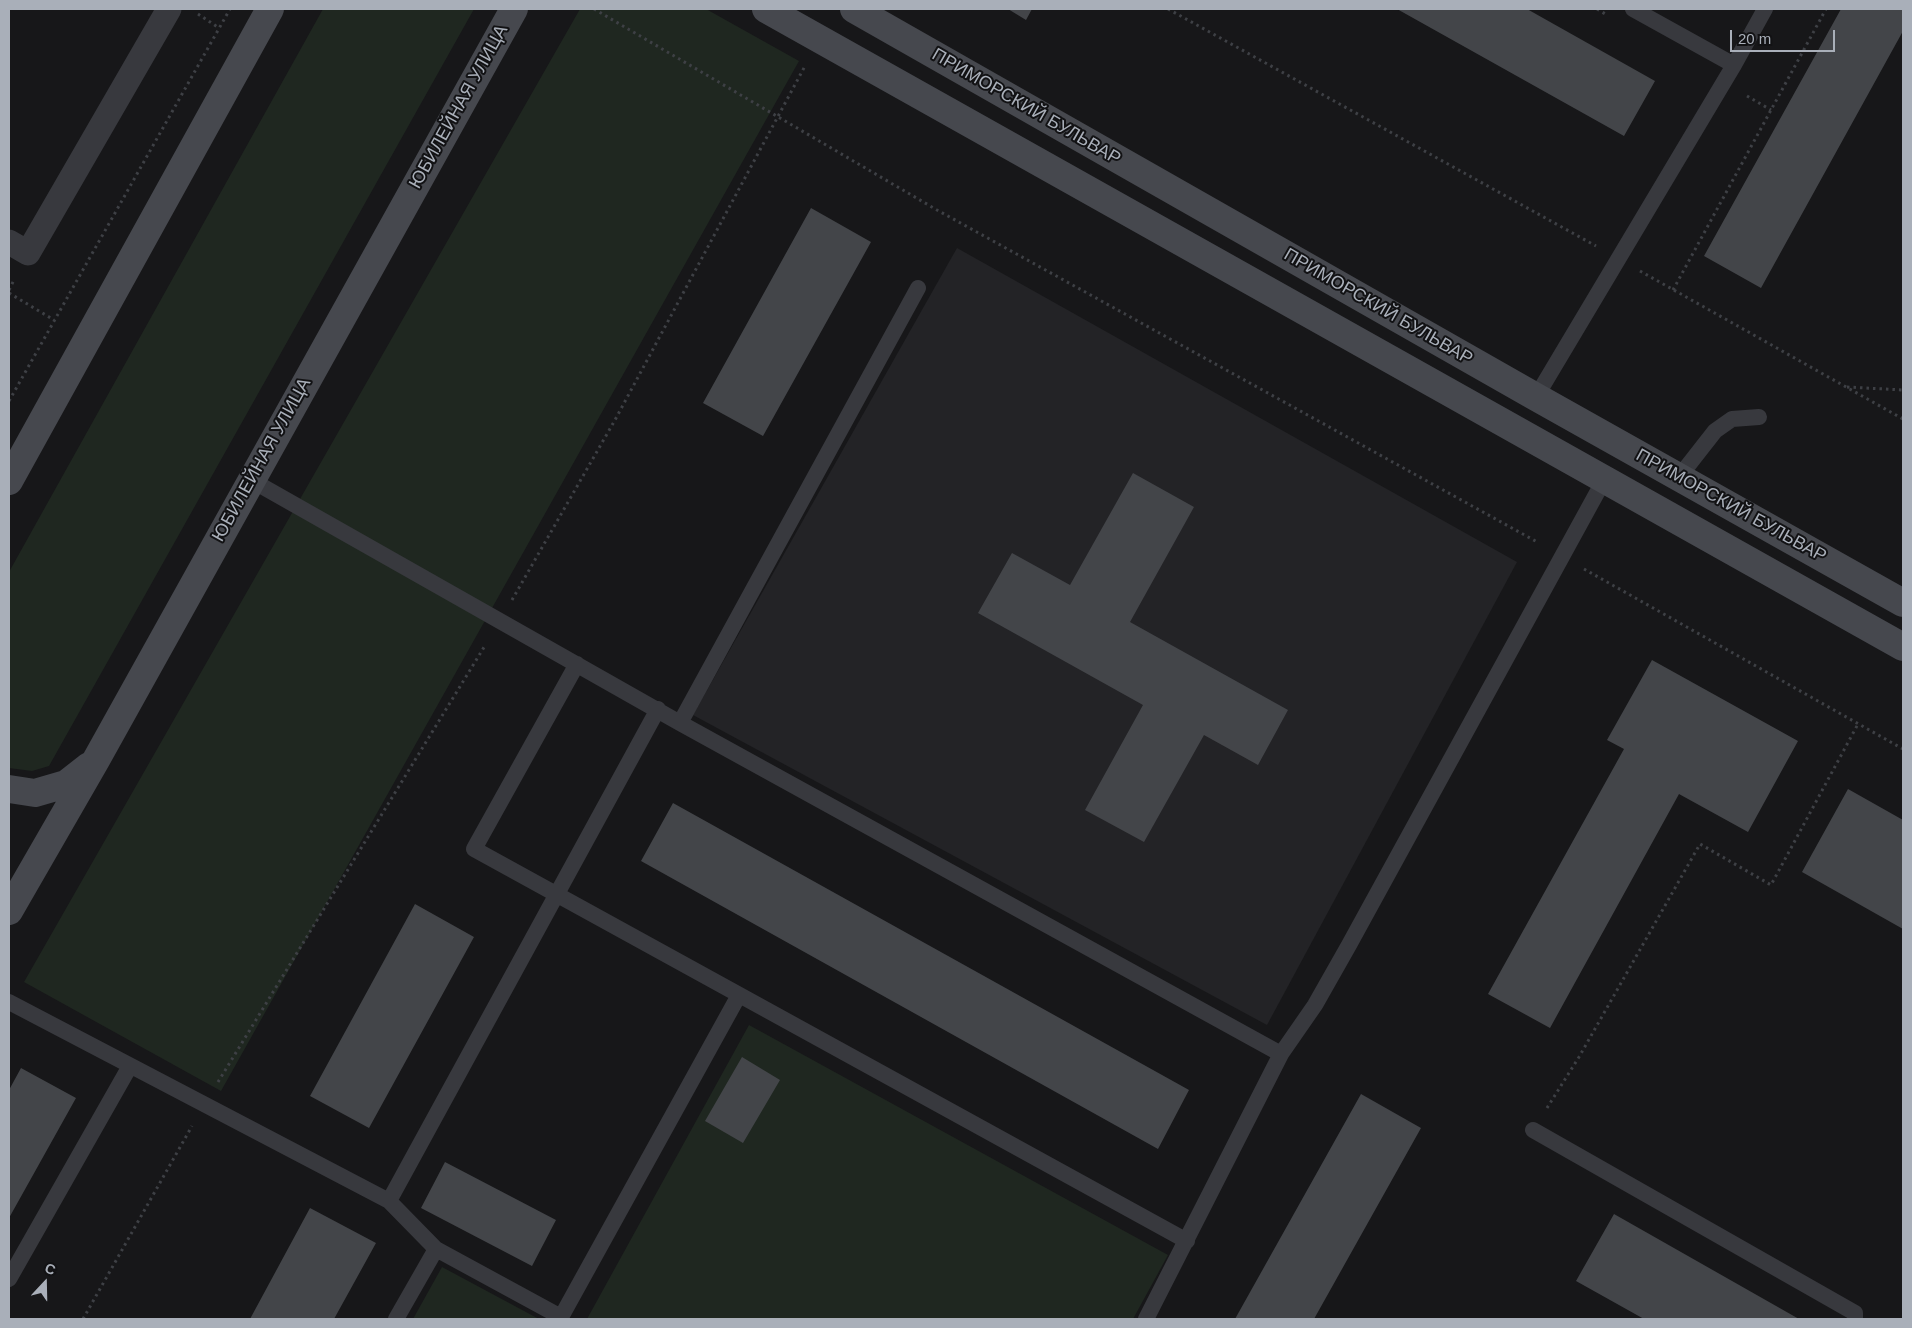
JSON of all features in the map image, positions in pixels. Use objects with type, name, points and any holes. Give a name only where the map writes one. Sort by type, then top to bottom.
[{"type":"main road","points":[[9,481],[270,9]]},
{"type":"main road","name":"ЮБИЛЕЙНАЯ УЛИЦА","points":[[12,902],[96,760],[514,9]]},
{"type":"main road","points":[[766,9],[1903,647]]},
{"type":"main road","name":"ПРИМОРСКИЙ БУЛЬВАР","points":[[854,9],[1536,397],[1903,602]]},
{"type":"main road","points":[[9,789],[35,794],[66,784],[96,760]]},
{"type":"street","points":[[9,242],[28,253],[169,9]]},
{"type":"lane","points":[[1633,9],[1734,65]]},
{"type":"lane","points":[[1536,397],[1734,65],[1765,9]]},
{"type":"lane","points":[[680,722],[918,288]]},
{"type":"lane","points":[[1679,477],[1714,432],[1732,419],[1759,417]]},
{"type":"lane","points":[[251,480],[500,622],[1281,1054]]},
{"type":"lane","points":[[1146,1319],[1281,1054],[1315,1005],[1349,945],[1604,480]]},
{"type":"lane","points":[[577,664],[474,849],[1187,1241]]},
{"type":"lane","points":[[389,1201],[658,709]]},
{"type":"lane","points":[[9,1002],[389,1201],[436,1250],[561,1318],[740,995]]},
{"type":"lane","points":[[9,1280],[130,1066]]},
{"type":"lane","points":[[1533,1130],[1855,1313],[1856,1319]]},
{"type":"lane","points":[[396,1319],[436,1250]]},
{"type":"path","points":[[9,401],[230,9]]},
{"type":"path","points":[[594,9],[937,210],[1561,556],[1903,749]]},
{"type":"path","points":[[1168,9],[1903,419]]},
{"type":"path","points":[[1673,290],[1826,9]]},
{"type":"path","points":[[196,14],[219,28]]},
{"type":"path","points":[[83,1319],[204,1104],[500,622],[614,420],[809,58]]},
{"type":"path","points":[[9,293],[54,320]]},
{"type":"path","points":[[1846,387],[1903,390]]},
{"type":"path","points":[[1533,1130],[1579,1057],[1700,844],[1772,886],[1858,724]]},
{"type":"shaded area","points":[[323,9],[474,9],[49,766],[32,771],[9,768],[9,572]]},
{"type":"shaded area","points":[[580,9],[706,9],[799,61],[221,1091],[24,982]]},
{"type":"shaded area","points":[[957,248],[1517,562],[1267,1025],[693,715]]},
{"type":"shaded area","points":[[749,1025],[1168,1255],[1133,1319],[587,1319]]},
{"type":"shaded area","points":[[442,1267],[539,1319],[413,1319]]},
{"type":"building","points":[[1008,9],[1032,9],[1026,20]]},
{"type":"building","points":[[1397,9],[1527,9],[1655,81],[1624,136]]},
{"type":"building","points":[[1841,9],[1903,9],[1903,31],[1761,288],[1704,256]]},
{"type":"building","points":[[811,208],[871,242],[763,436],[703,403]]},
{"type":"building","points":[[1133,473],[1194,507],[1130,622],[1288,710],[1258,765],[1204,735],[1144,842],[1085,810],[1143,705],[978,613],[1012,553],[1070,585]]},
{"type":"building","points":[[1652,660],[1798,741],[1748,832],[1679,794],[1550,1028],[1488,994],[1624,749],[1607,740]]},
{"type":"building","points":[[1848,789],[1903,820],[1903,929],[1802,872]]},
{"type":"building","points":[[673,803],[1189,1090],[1158,1149],[641,861]]},
{"type":"building","points":[[415,904],[474,937],[369,1128],[310,1096]]},
{"type":"building","points":[[742,1057],[780,1080],[743,1143],[705,1121]]},
{"type":"building","points":[[21,1068],[76,1098],[9,1218],[9,1090]]},
{"type":"building","points":[[1361,1094],[1421,1128],[1314,1319],[1235,1319]]},
{"type":"building","points":[[445,1162],[556,1220],[532,1266],[421,1208]]},
{"type":"building","points":[[310,1208],[376,1243],[334,1319],[250,1319]]},
{"type":"building","points":[[1614,1214],[1799,1319],[1644,1319],[1576,1281]]}]
